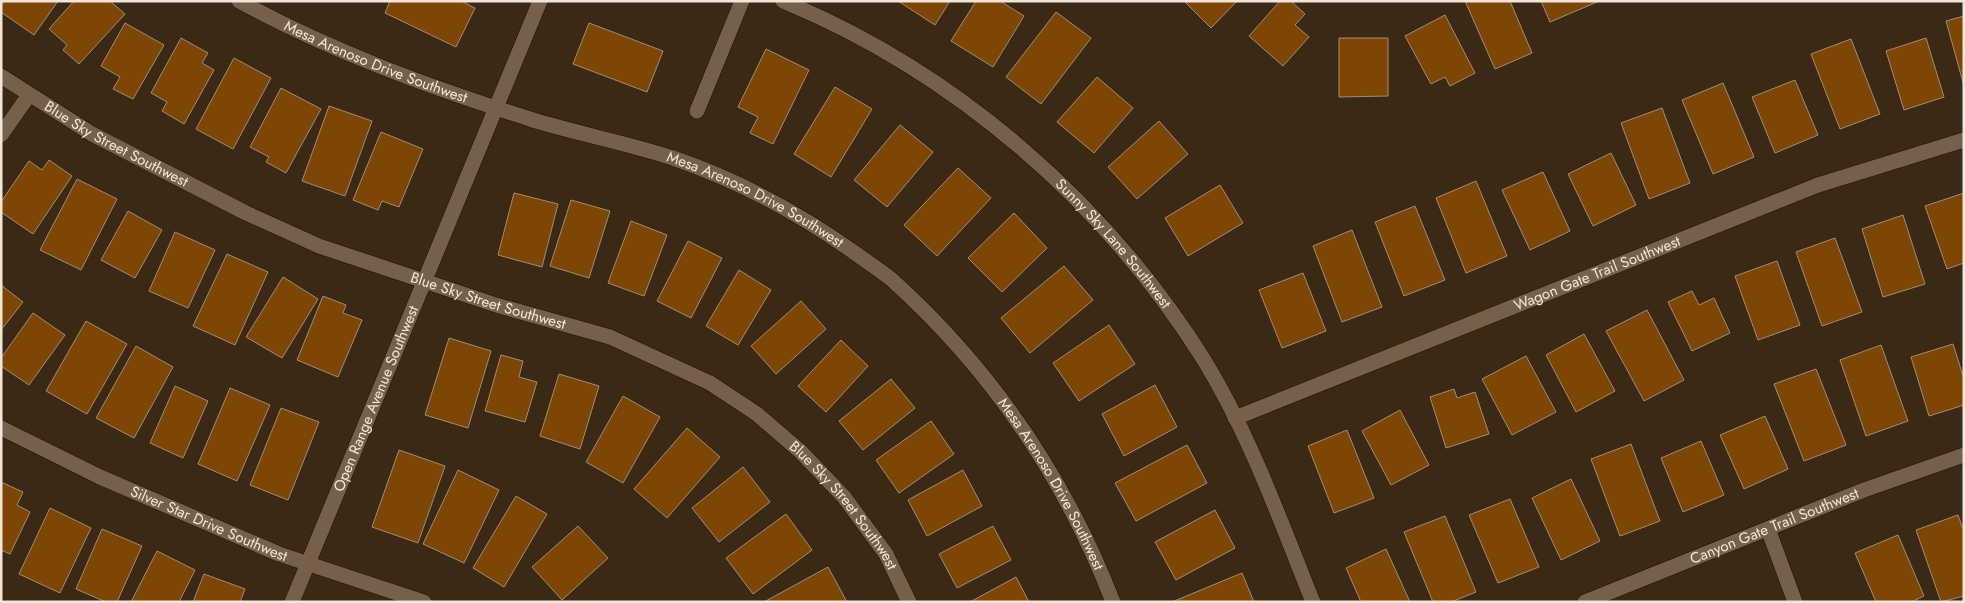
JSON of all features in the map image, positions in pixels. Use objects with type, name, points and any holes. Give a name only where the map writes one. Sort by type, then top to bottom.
[{"type":"street","name":"Mesa Arenoso Drive Southwest","points":[[239,1],[327,44],[415,79],[533,120],[672,158],[751,190],[830,235],[889,278],[942,329],[986,381],[1028,436],[1067,500],[1113,602]]},
{"type":"street","name":"Open Range Avenue Southwest","points":[[292,602],[540,1]]},
{"type":"street","points":[[696,111],[742,1]]},
{"type":"street","name":"Sunny Sky Lane Southwest","points":[[783,1],[863,38],[974,109],[1055,177],[1135,264],[1205,361],[1261,472],[1313,602]]},
{"type":"street","name":"Blue Sky Street Southwest","points":[[1,76],[92,134],[246,213],[319,246],[425,283],[610,337],[710,383],[756,414],[802,452],[844,496],[886,554],[909,602]]},
{"type":"street","points":[[1,135],[29,95]]},
{"type":"street","name":"Wagon Gate Trail Southwest","points":[[1235,418],[1818,185],[1964,140]]},
{"type":"street","name":"Silver Star Drive Southwest","points":[[1,428],[100,477],[177,512],[279,554],[424,602]]},
{"type":"street","name":"Canyon Gate Trail Southwest","points":[[1585,602],[1864,490],[1964,455]]},
{"type":"street","points":[[1768,530],[1795,602]]},
{"type":"building","points":[[5,1],[58,1],[34,35],[1,12],[1,6]]},
{"type":"building","points":[[74,1],[110,1],[125,14],[79,64],[63,50],[67,45],[49,29]]},
{"type":"building","points":[[390,1],[461,1],[475,8],[456,47],[385,13]]},
{"type":"building","points":[[898,1],[950,1],[935,25]]},
{"type":"building","points":[[976,1],[1000,1],[1024,16],[993,67],[951,41]]},
{"type":"building","points":[[1184,1],[1237,1],[1211,28]]},
{"type":"building","points":[[1280,1],[1291,1],[1305,14],[1295,25],[1309,37],[1283,66],[1249,36]]},
{"type":"building","points":[[1465,1],[1510,1],[1532,53],[1495,69]]},
{"type":"building","points":[[1541,1],[1596,1],[1597,2],[1550,22]]},
{"type":"building","points":[[1056,12],[1091,38],[1041,104],[1006,77]]},
{"type":"building","points":[[1445,15],[1475,73],[1450,86],[1445,77],[1431,84],[1405,36]]},
{"type":"building","points":[[1964,16],[1964,86],[1946,21]]},
{"type":"building","points":[[125,23],[164,45],[133,99],[113,89],[120,77],[101,66]]},
{"type":"building","points":[[589,23],[663,51],[647,92],[573,64]]},
{"type":"building","points":[[181,38],[208,53],[202,63],[214,70],[184,124],[162,111],[167,102],[151,93]]},
{"type":"building","points":[[1339,38],[1388,38],[1388,96],[1339,97]]},
{"type":"building","points":[[1926,38],[1944,97],[1904,110],[1886,51]]},
{"type":"building","points":[[1851,39],[1880,114],[1840,129],[1811,54]]},
{"type":"building","points":[[766,49],[809,70],[773,144],[750,133],[758,117],[738,107]]},
{"type":"building","points":[[234,58],[271,78],[233,149],[196,129]]},
{"type":"building","points":[[1097,77],[1133,108],[1094,153],[1057,122]]},
{"type":"building","points":[[1795,80],[1818,135],[1775,153],[1752,97]]},
{"type":"building","points":[[1723,83],[1754,157],[1713,174],[1682,100]]},
{"type":"building","points":[[835,87],[872,109],[831,177],[794,154]]},
{"type":"building","points":[[281,88],[321,109],[286,173],[266,162],[269,157],[250,147]]},
{"type":"building","points":[[329,106],[372,121],[345,196],[302,181]]},
{"type":"building","points":[[1662,108],[1690,183],[1649,199],[1621,123]]},
{"type":"building","points":[[1159,121],[1188,154],[1137,199],[1108,167]]},
{"type":"building","points":[[900,125],[933,152],[887,207],[854,180]]},
{"type":"building","points":[[381,132],[423,149],[399,207],[382,201],[378,210],[353,200]]},
{"type":"building","points":[[1611,153],[1636,205],[1593,226],[1568,174]]},
{"type":"building","points":[[49,160],[72,176],[33,234],[1,212],[1,202],[29,161],[42,170]]},
{"type":"building","points":[[958,168],[991,198],[937,256],[904,225]]},
{"type":"building","points":[[1543,172],[1570,231],[1530,250],[1502,190]]},
{"type":"building","points":[[77,179],[117,199],[81,270],[40,250]]},
{"type":"building","points":[[1476,181],[1507,256],[1466,273],[1436,198]]},
{"type":"building","points":[[1220,185],[1243,223],[1188,256],[1165,218]]},
{"type":"building","points":[[514,193],[558,204],[542,267],[498,255]]},
{"type":"building","points":[[1964,193],[1964,263],[1947,269],[1925,206]]},
{"type":"building","points":[[571,200],[610,211],[589,278],[550,266]]},
{"type":"building","points":[[1415,206],[1445,280],[1404,296],[1375,222]]},
{"type":"building","points":[[128,211],[162,230],[135,278],[101,260]]},
{"type":"building","points":[[1014,213],[1047,248],[1002,292],[968,258]]},
{"type":"building","points":[[1903,215],[1925,284],[1883,297],[1862,229]]},
{"type":"building","points":[[631,221],[667,235],[644,296],[608,283]]},
{"type":"building","points":[[1352,230],[1382,307],[1342,322],[1313,246]]},
{"type":"building","points":[[175,232],[215,250],[188,308],[149,291]]},
{"type":"building","points":[[1835,238],[1862,312],[1822,326],[1796,252]]},
{"type":"building","points":[[688,241],[722,258],[691,318],[657,301]]},
{"type":"building","points":[[227,254],[268,272],[235,345],[193,326]]},
{"type":"building","points":[[1777,261],[1800,325],[1758,340],[1735,276]]},
{"type":"building","points":[[1064,266],[1093,300],[1030,353],[1001,318]]},
{"type":"building","points":[[739,270],[771,290],[738,345],[706,326]]},
{"type":"building","points":[[1303,273],[1326,331],[1282,348],[1259,290]]},
{"type":"building","points":[[283,277],[318,299],[282,358],[246,337]]},
{"type":"building","points":[[1,285],[23,302],[1,330]]},
{"type":"building","points":[[1692,291],[1699,305],[1714,298],[1730,333],[1692,351],[1668,302]]},
{"type":"building","points":[[323,296],[346,305],[343,313],[362,320],[338,377],[297,360]]},
{"type":"building","points":[[801,301],[826,329],[776,374],[751,346]]},
{"type":"building","points":[[1647,310],[1684,380],[1644,401],[1606,331]]},
{"type":"building","points":[[33,313],[65,335],[29,385],[1,366],[1,358]]},
{"type":"building","points":[[86,321],[127,344],[87,414],[46,391]]},
{"type":"building","points":[[1109,325],[1135,364],[1079,401],[1053,363]]},
{"type":"building","points":[[1584,334],[1615,391],[1576,412],[1546,355]]},
{"type":"building","points":[[449,338],[491,351],[468,428],[425,415]]},
{"type":"building","points":[[841,340],[868,366],[826,412],[798,386]]},
{"type":"building","points":[[1953,344],[1964,379],[1964,405],[1929,416],[1911,357]]},
{"type":"building","points":[[1881,345],[1908,421],[1866,436],[1840,360]]},
{"type":"building","points":[[136,346],[173,367],[134,438],[96,418]]},
{"type":"building","points":[[501,355],[523,361],[519,377],[537,382],[525,422],[485,411]]},
{"type":"building","points":[[1526,356],[1556,412],[1512,435],[1482,379]]},
{"type":"building","points":[[1816,369],[1846,445],[1804,461],[1774,384]]},
{"type":"building","points":[[559,374],[599,386],[580,449],[540,436]]},
{"type":"building","points":[[891,379],[915,408],[863,450],[839,421]]},
{"type":"building","points":[[1155,385],[1177,427],[1124,456],[1102,414]]},
{"type":"building","points":[[175,386],[208,401],[183,458],[150,443]]},
{"type":"building","points":[[230,388],[270,405],[237,481],[198,464]]},
{"type":"building","points":[[1454,389],[1457,398],[1475,392],[1489,434],[1446,448],[1430,397]]},
{"type":"building","points":[[623,396],[660,417],[623,483],[586,462]]},
{"type":"building","points":[[281,408],[319,422],[288,500],[250,485]]},
{"type":"building","points":[[1400,410],[1429,465],[1391,485],[1362,431]]},
{"type":"building","points":[[1765,416],[1788,469],[1744,489],[1720,435]]},
{"type":"building","points":[[931,421],[954,454],[899,493],[876,460]]},
{"type":"building","points":[[687,428],[720,457],[667,518],[634,489]]},
{"type":"building","points":[[1347,430],[1374,498],[1334,513],[1308,446]]},
{"type":"building","points":[[1701,441],[1724,495],[1683,512],[1661,458]]},
{"type":"building","points":[[1631,444],[1660,521],[1620,536],[1591,459]]},
{"type":"building","points":[[1187,445],[1207,483],[1136,521],[1115,483]]},
{"type":"building","points":[[399,450],[445,466],[418,543],[372,527]]},
{"type":"building","points":[[743,467],[770,502],[719,542],[692,508]]},
{"type":"building","points":[[458,470],[499,490],[464,563],[423,544]]},
{"type":"building","points":[[963,470],[982,506],[927,536],[908,500]]},
{"type":"building","points":[[1571,479],[1600,541],[1561,560],[1532,498]]},
{"type":"building","points":[[1,482],[23,492],[17,505],[30,512],[10,554],[1,550]]},
{"type":"building","points":[[516,496],[547,514],[504,587],[473,568]]},
{"type":"building","points":[[1510,499],[1539,567],[1498,583],[1469,515]]},
{"type":"building","points":[[50,508],[91,528],[60,593],[19,574]]},
{"type":"building","points":[[1215,510],[1235,548],[1176,580],[1155,542]]},
{"type":"building","points":[[786,514],[812,550],[753,594],[726,558]]},
{"type":"building","points":[[1958,515],[1964,532],[1964,596],[1941,602],[1916,530]]},
{"type":"building","points":[[1445,516],[1476,592],[1451,602],[1433,602],[1404,532]]},
{"type":"building","points":[[578,526],[608,558],[562,600],[532,567]]},
{"type":"building","points":[[993,526],[1011,560],[957,588],[939,554]]},
{"type":"building","points":[[102,529],[142,546],[117,602],[106,602],[76,589]]},
{"type":"building","points":[[1898,535],[1924,596],[1911,602],[1876,602],[1855,553]]},
{"type":"building","points":[[1386,549],[1410,602],[1361,602],[1346,568]]},
{"type":"building","points":[[157,551],[195,570],[179,602],[131,602]]},
{"type":"building","points":[[828,567],[847,602],[764,602]]},
{"type":"building","points":[[1242,573],[1254,602],[1172,602]]},
{"type":"building","points":[[204,574],[245,589],[240,602],[193,602]]},
{"type":"building","points":[[1016,577],[1029,602],[970,602]]}]
